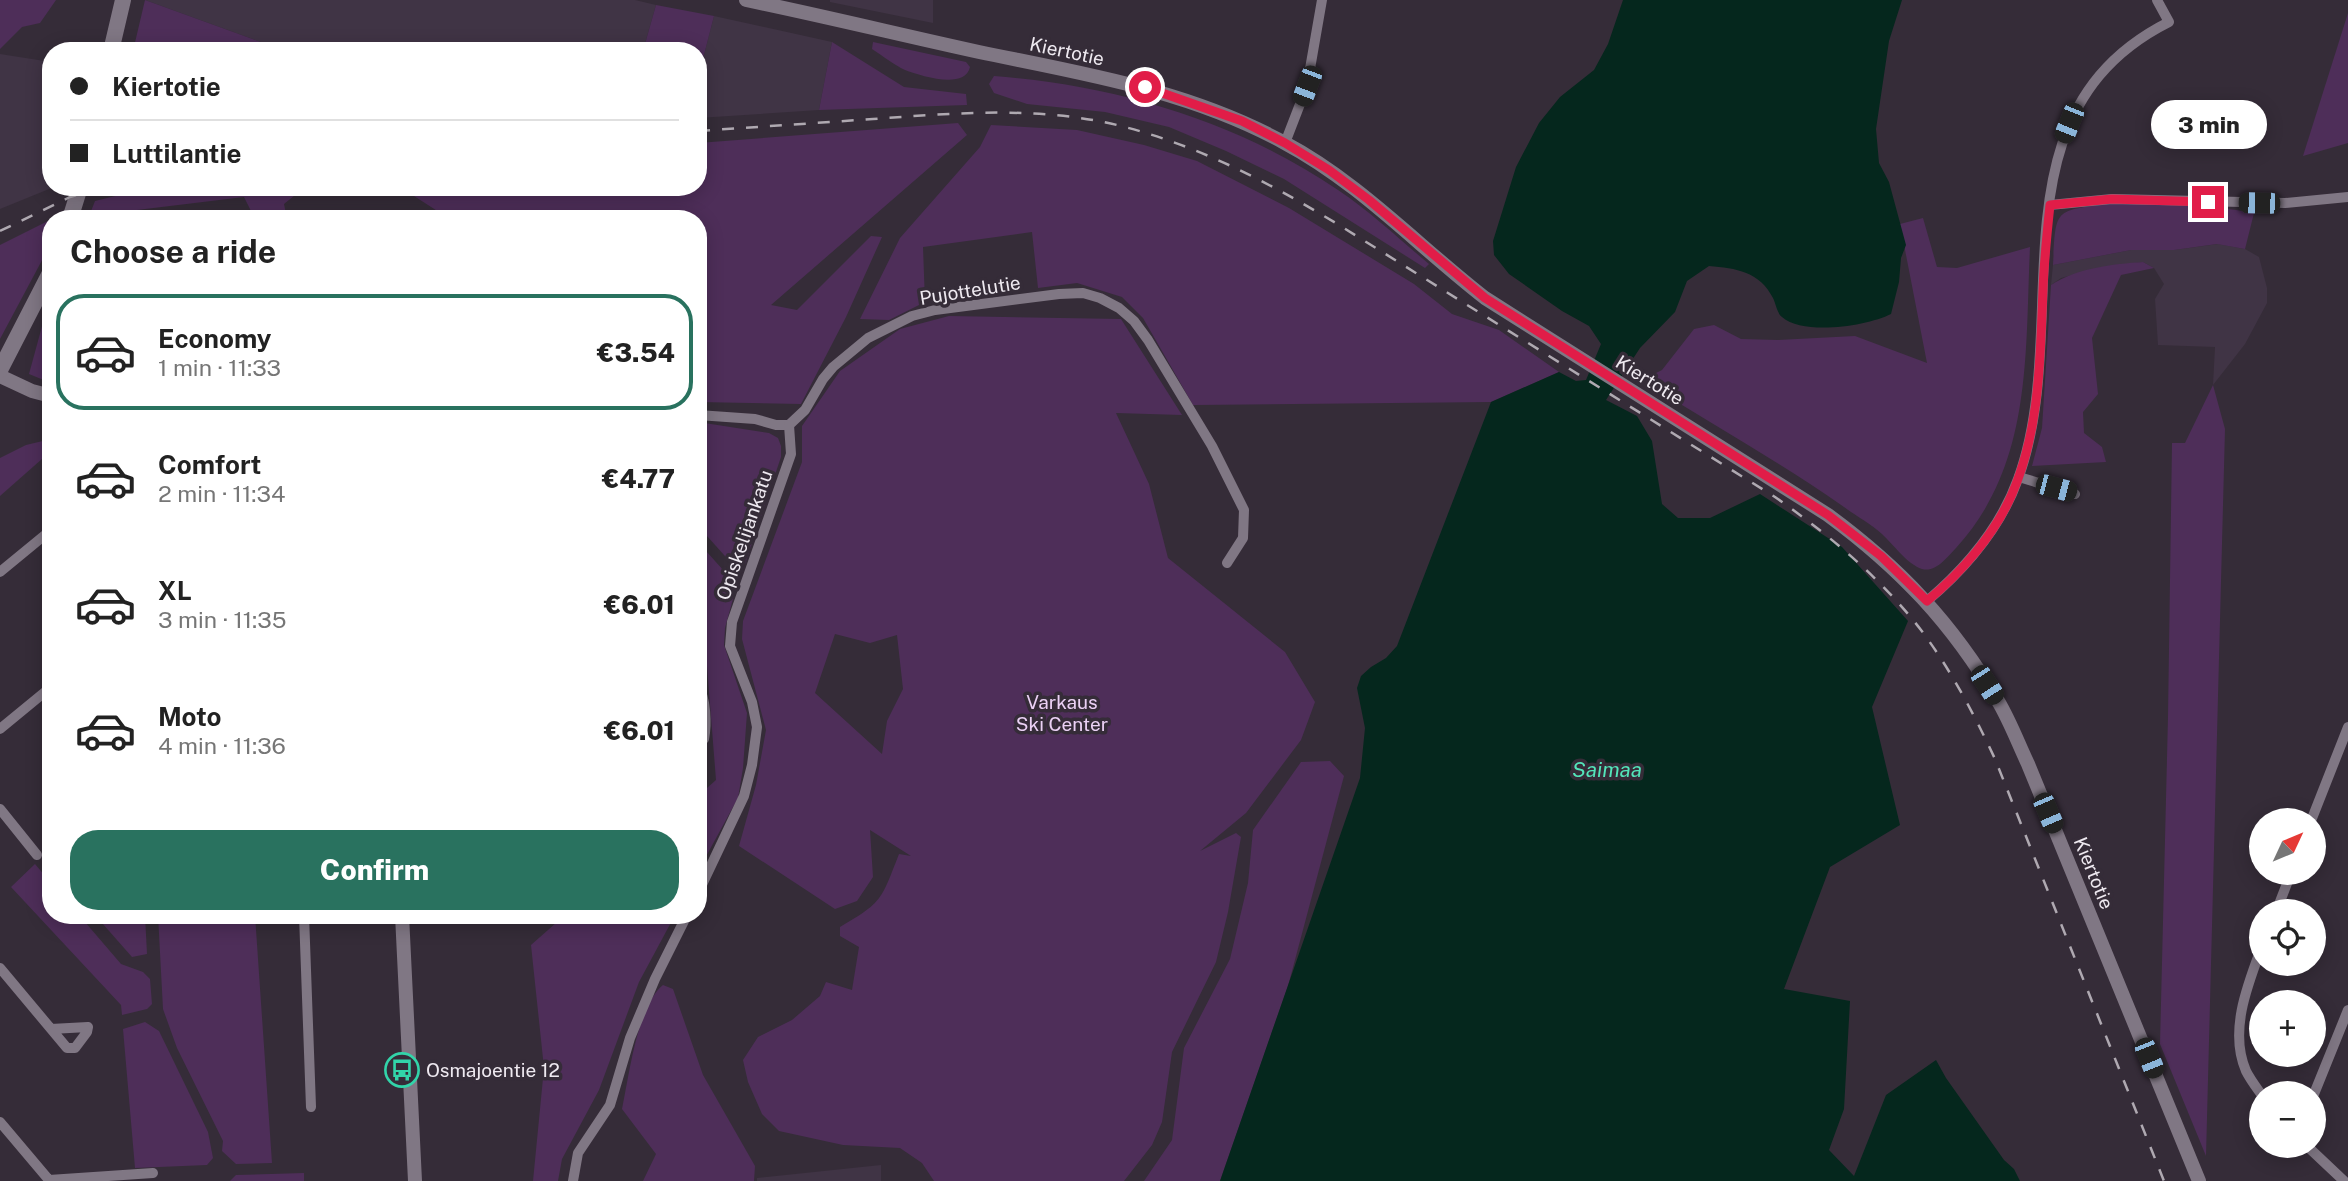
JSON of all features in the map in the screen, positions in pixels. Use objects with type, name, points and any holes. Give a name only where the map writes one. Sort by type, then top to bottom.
[{"type":"main road","points":[[113,42],[122,0]]},
{"type":"main road","points":[[0,370],[42,288]]},
{"type":"street","name":"Kiertotie","points":[[746,0],[1145,87],[1242,121],[1329,170],[1369,200],[1485,298],[1828,515],[1881,556],[1927,601],[1965,650],[1999,703],[2028,764],[2199,1181]]},
{"type":"street","points":[[1285,143],[1307,86],[1322,0]]},
{"type":"street","points":[[1927,601],[1967,561],[1992,530],[2019,477],[2033,424],[2039,379],[2043,274],[2054,167],[2060,145],[2069,123],[2100,75],[2127,48],[2144,35],[2169,22],[2157,0]]},
{"type":"street","points":[[2050,205],[2112,199],[2285,204],[2348,197]]},
{"type":"street","name":"Pujottelutie","points":[[789,425],[805,410],[833,367],[868,338],[912,316],[935,310],[1059,294],[1083,293],[1100,298],[1119,308],[1134,321],[1148,340],[1212,446],[1244,510],[1243,538],[1227,563]]},
{"type":"street","points":[[0,376],[42,394]]},
{"type":"street","points":[[707,416],[755,419],[776,425],[789,425]]},
{"type":"street","name":"Opiskelijankatu","points":[[707,873],[744,796],[752,765],[757,727],[752,702],[730,646],[732,622],[791,454],[789,425]]},
{"type":"street","points":[[2019,477],[2076,494]]},
{"type":"street","points":[[0,572],[42,537]]},
{"type":"street","points":[[0,729],[42,694]]},
{"type":"street","points":[[2316,808],[2348,727]]},
{"type":"street","points":[[0,809],[37,855]]},
{"type":"street","points":[[304,924],[311,1107]]},
{"type":"street","points":[[402,924],[415,1181]]},
{"type":"street","points":[[573,1181],[579,1153],[610,1105],[630,1038],[682,924]]},
{"type":"street","points":[[0,968],[51,1028]]},
{"type":"street","points":[[2251,976],[2238,1034],[2246,1070],[2253,1081]]},
{"type":"street","points":[[2319,1081],[2348,1010]]},
{"type":"street","points":[[0,1122],[50,1181],[153,1173]]},
{"type":"street","points":[[2320,1158],[2344,1181]]},
{"type":"shaded area","points":[[145,0],[635,0],[656,5],[646,42],[261,42]]},
{"type":"shaded area","points":[[933,0],[933,23],[830,2]]},
{"type":"shaded area","points":[[714,16],[832,42],[819,110],[707,117],[707,43]]},
{"type":"shaded area","points":[[0,54],[42,61],[42,192],[0,209]]},
{"type":"shaded area","points":[[2218,244],[2245,249],[2259,257],[2267,288],[2267,303],[2245,344],[2213,385],[2215,347],[2158,345],[2155,299],[2164,284],[2154,268],[2143,262],[2099,268],[2061,278],[2051,285],[2053,265],[2131,250],[2174,250]]},
{"type":"shaded area","points":[[881,1165],[881,1181],[757,1181],[757,1178]]},
{"type":"green space","points":[[0,0],[56,0],[40,23],[22,27],[0,49]]},
{"type":"green space","points":[[145,0],[261,42],[135,42]]},
{"type":"green space","points":[[656,5],[714,16],[707,43],[646,42]]},
{"type":"green space","points":[[2348,13],[2348,143],[2303,156]]},
{"type":"green space","points":[[832,42],[904,87],[966,94],[967,105],[819,110]]},
{"type":"green space","points":[[873,42],[966,62],[970,67],[966,74],[951,80],[921,75],[901,68],[872,49]]},
{"type":"green space","points":[[994,76],[1085,88],[1129,98],[1174,110],[1259,144],[1338,190],[1429,264],[1425,268],[1284,179],[1226,151],[1169,127],[1105,112],[1027,104],[994,93],[989,84]]},
{"type":"green space","points":[[958,123],[967,135],[771,305],[797,310],[871,236],[882,237],[846,317],[801,404],[707,402],[707,210],[436,210],[414,196],[707,196],[707,142]]},
{"type":"green space","points":[[991,125],[1077,130],[1144,145],[1197,161],[1289,208],[1414,284],[1452,314],[1499,330],[1559,372],[1491,402],[1193,405],[1143,318],[1122,297],[1077,283],[1038,288],[1032,232],[923,247],[925,302],[889,320],[860,319],[900,238],[980,147]]},
{"type":"green space","points":[[115,196],[294,196],[284,204],[285,210],[250,210],[244,197],[137,210],[92,210],[95,201]]},
{"type":"green space","points":[[2111,203],[2201,206],[2254,213],[2245,249],[2217,244],[2174,250],[2131,250],[2053,265],[2055,232],[2062,215],[2078,208]]},
{"type":"green space","points":[[1923,218],[1937,267],[1957,268],[2030,247],[2025,367],[2012,444],[1999,480],[1981,515],[1956,548],[1937,566],[1927,570],[1911,563],[1878,530],[1819,490],[1642,380],[1662,370],[1694,329],[1714,325],[1741,339],[1855,336],[1927,363],[1900,224]]},
{"type":"green space","points":[[42,224],[42,260],[0,339],[0,245]]},
{"type":"green space","points":[[2143,262],[2154,268],[2121,275],[2092,338],[2098,394],[2083,412],[2084,433],[2102,447],[2106,462],[2032,466],[2042,428],[2051,285],[2084,271]]},
{"type":"green space","name":"Varkaus Ski Center","points":[[949,316],[1121,319],[1182,415],[1116,413],[1149,484],[1168,558],[1285,652],[1315,702],[1301,740],[1246,813],[1200,851],[1236,833],[1241,837],[1216,962],[1172,1052],[1162,1122],[1152,1145],[1124,1181],[934,1181],[922,1163],[900,1148],[843,1145],[779,1131],[762,1114],[748,1082],[743,1060],[758,1037],[792,1020],[820,996],[826,982],[852,990],[859,947],[840,936],[840,927],[865,912],[879,898],[899,854],[911,856],[870,830],[873,877],[857,901],[835,909],[739,846],[756,785],[766,730],[742,639],[743,621],[802,462],[802,426],[840,371],[900,329]],"holes":[[[835,634],[870,643],[897,635],[903,689],[887,721],[882,754],[815,693]]]},
{"type":"green space","points":[[42,326],[42,379],[29,374]]},
{"type":"green space","points":[[2213,385],[2225,429],[2206,1156],[2160,1044],[2172,443],[2185,443]]},
{"type":"green space","points":[[707,423],[769,433],[778,438],[781,446],[781,457],[745,564],[733,565],[707,536]]},
{"type":"green space","points":[[42,441],[42,459],[0,496],[0,458],[26,445]]},
{"type":"green space","points":[[707,552],[732,580],[734,595],[725,628],[724,645],[747,713],[738,798],[707,855],[707,788],[716,780],[707,666]]},
{"type":"green space","points":[[1330,761],[1344,776],[1288,986],[1220,1181],[1144,1181],[1172,1140],[1184,1048],[1230,959],[1248,883],[1253,830],[1301,762]]},
{"type":"green space","points":[[35,864],[42,872],[42,920],[11,887]]},
{"type":"green space","points":[[45,924],[87,924],[121,964],[143,972],[150,979],[152,1004],[147,1009],[122,1015],[121,1005]]},
{"type":"green space","points":[[103,924],[145,924],[147,954],[132,957]]},
{"type":"green space","points":[[158,924],[256,924],[272,1163],[236,1164],[222,1151],[223,1141],[177,1048],[163,1009]]},
{"type":"green space","points":[[555,924],[670,924],[639,982],[599,1090],[562,1159],[558,1181],[533,1181],[544,1068],[531,945]]},
{"type":"green space","points":[[663,985],[673,989],[703,1075],[755,1166],[754,1181],[643,1181],[656,1154],[622,1109],[640,1025],[654,995]]},
{"type":"green space","points":[[145,1022],[159,1031],[208,1132],[213,1158],[207,1165],[135,1168],[123,1029]]},
{"type":"green space","points":[[304,1173],[304,1181],[230,1181],[236,1175]]},
{"type":"water","name":"Saimaa","points":[[1623,0],[1902,0],[1889,41],[1876,129],[1879,163],[1889,182],[1906,245],[1901,258],[1899,282],[1891,314],[1867,322],[1836,327],[1820,328],[1792,323],[1782,317],[1768,289],[1754,277],[1738,270],[1709,266],[1687,281],[1675,312],[1640,348],[1606,400],[1637,416],[1652,441],[1662,504],[1678,518],[1710,518],[1760,494],[1842,547],[1908,621],[1872,707],[1900,825],[1830,867],[1784,989],[1850,1001],[1844,1109],[1829,1150],[1854,1176],[1886,1095],[1936,1060],[2020,1181],[1220,1181],[1360,778],[1365,728],[1357,688],[1361,676],[1386,658],[1397,646],[1491,402],[1559,372],[1576,381],[1586,380],[1601,344],[1589,326],[1562,311],[1509,274],[1494,255],[1493,241],[1516,167],[1539,123],[1560,97],[1594,70],[1608,44]]},
{"type":"railway","points":[[707,130],[934,115],[1026,113],[1087,119],[1147,133],[1232,166],[1312,209],[1775,497],[1815,526],[1888,592],[1921,630],[1961,693],[1995,759],[2164,1181]]},
{"type":"railway","points":[[43,210],[73,196]]},
{"type":"railway","points":[[0,231],[42,211]]},
{"type":"place","name":"Osmajoentie 12","points":[[402,1070]]},
{"type":"route","points":[[1145,87],[1242,121],[1329,170],[1369,200],[1452,273],[1485,298],[1828,515],[1865,542],[1927,601],[1967,561],[1992,530],[2012,495],[2024,462],[2039,379],[2043,274],[2050,205],[2112,199],[2208,202]]}]
